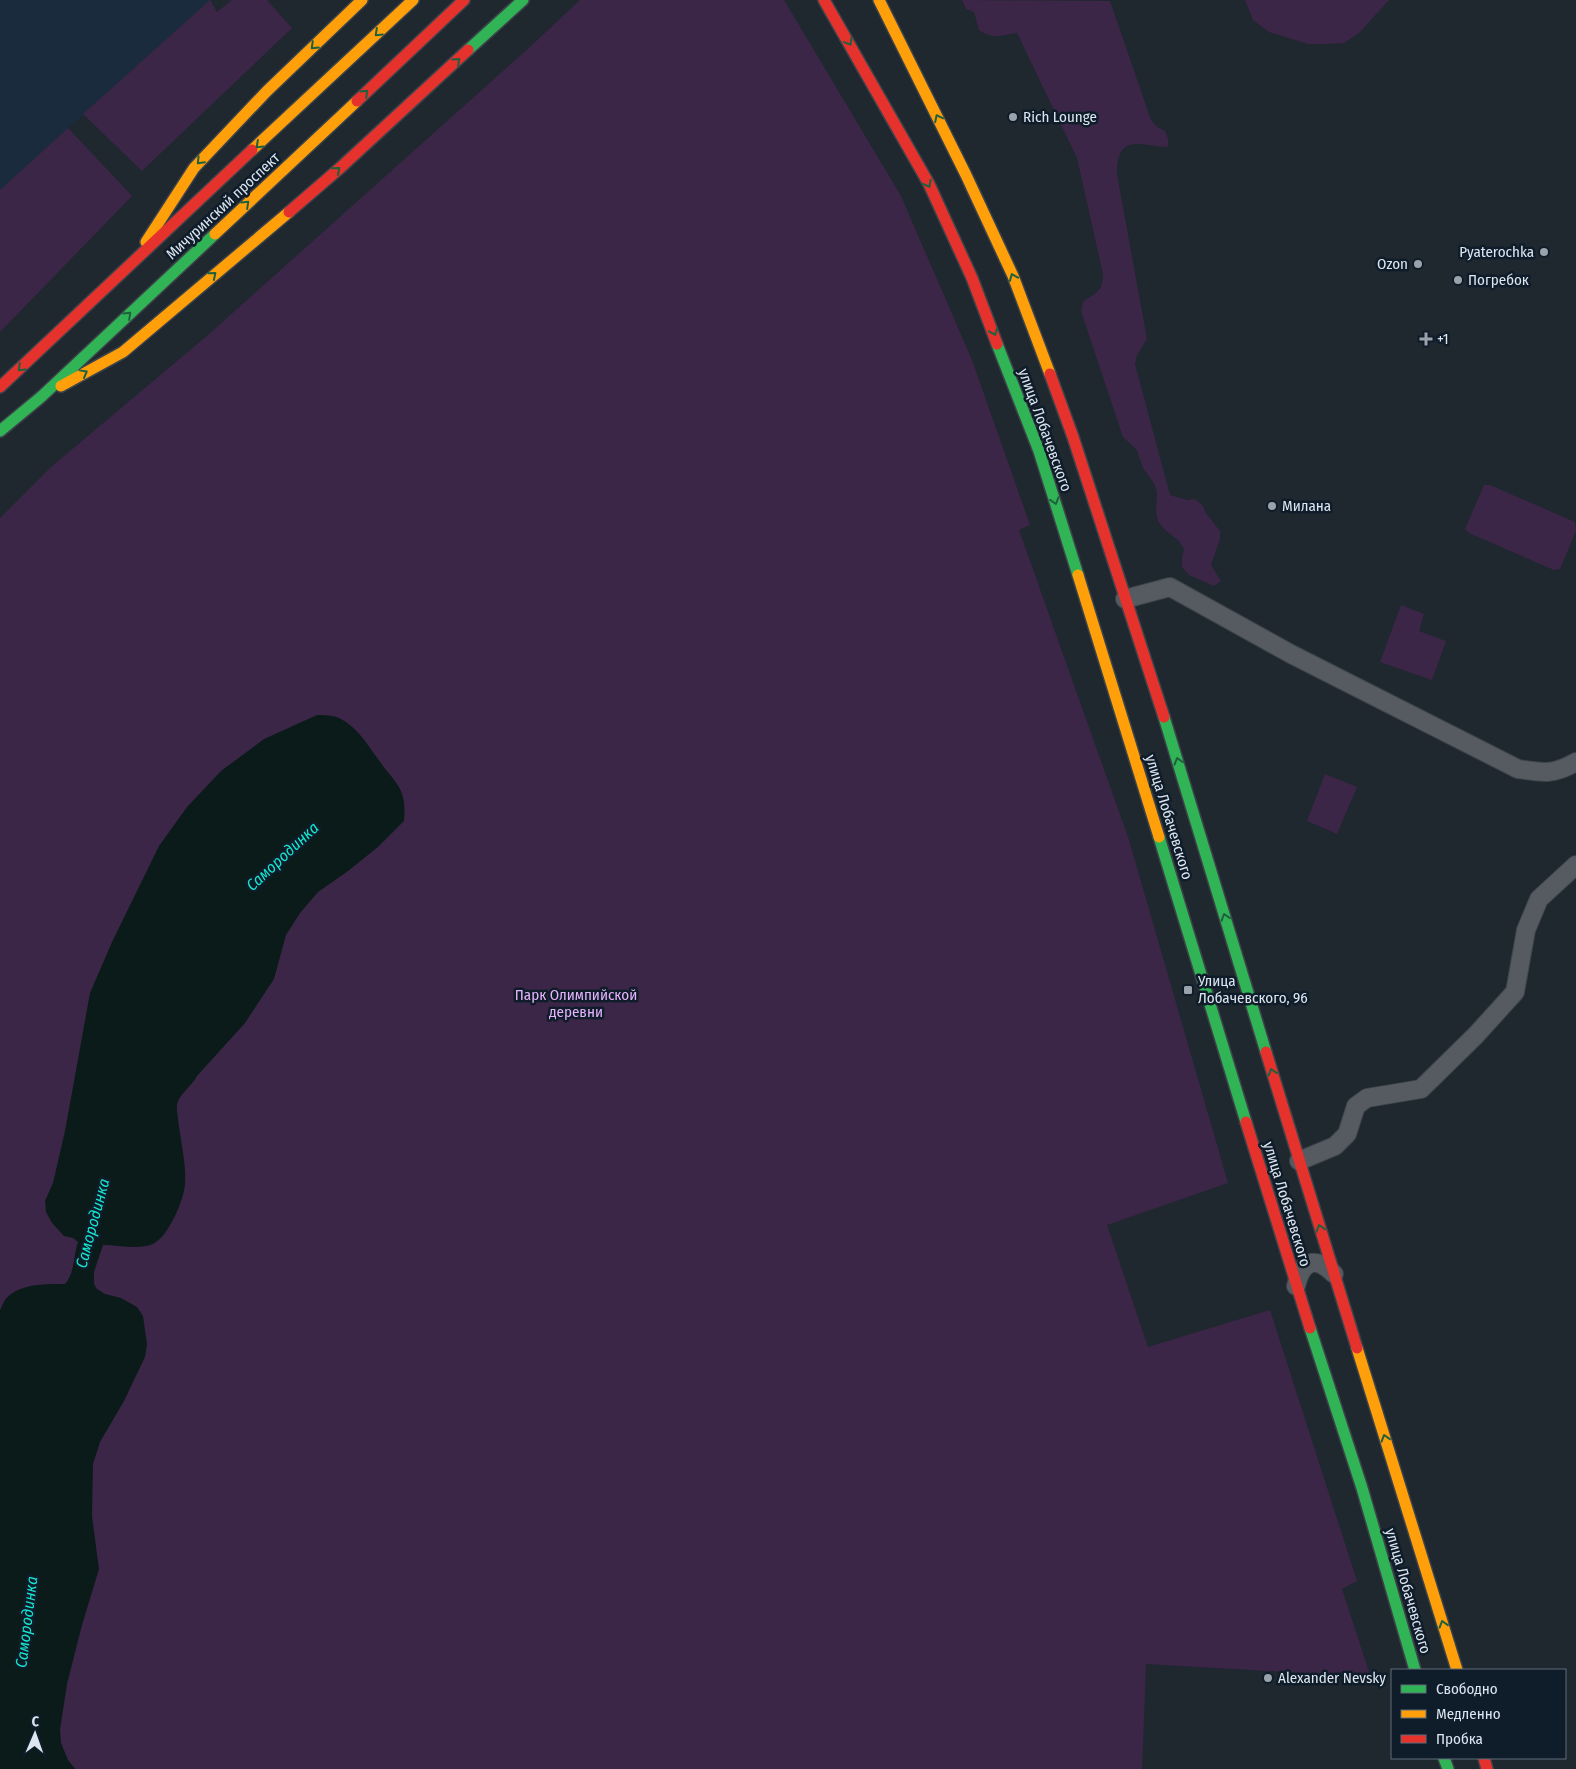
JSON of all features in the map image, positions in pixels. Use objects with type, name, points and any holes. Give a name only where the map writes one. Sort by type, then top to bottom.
[{"type":"main road","points":[[133,263],[194,168],[267,91],[362,0]]},
{"type":"main road","name":"Мичуринский проспект","points":[[0,387],[413,0]]},
{"type":"main road","name":"Мичуринский проспект","points":[[0,431],[41,397],[464,0]]},
{"type":"main road","points":[[41,397],[123,352],[340,168],[523,0]]},
{"type":"main road","name":"улица Лобачевского","points":[[824,0],[929,184],[972,278],[1039,451],[1296,1286],[1362,1488],[1415,1669]]},
{"type":"main road","name":"улица Лобачевского","points":[[880,0],[966,174],[1013,276],[1073,437],[1170,736],[1299,1161],[1457,1669]]},
{"type":"street","points":[[1125,600],[1170,588],[1299,658],[1518,769],[1539,773],[1560,771],[1576,762]]},
{"type":"street","points":[[1299,1161],[1335,1146],[1347,1134],[1356,1106],[1367,1098],[1421,1089],[1476,1035],[1515,992],[1526,930],[1539,899],[1576,865]]},
{"type":"street","points":[[1296,1286],[1303,1267],[1310,1263],[1319,1263],[1326,1266],[1334,1274]]},
{"type":"shaded area","points":[[0,0],[210,0],[0,190]]},
{"type":"green space","points":[[210,0],[217,12],[232,0],[267,0],[292,28],[142,171],[83,114]]},
{"type":"green space","name":"Парк Олимпийской деревни","points":[[580,0],[784,0],[901,196],[972,360],[1030,525],[1019,530],[1129,840],[1228,1183],[1107,1225],[1148,1347],[1270,1310],[1357,1581],[1342,1589],[1370,1675],[1146,1664],[1142,1769],[0,1769],[0,518],[51,467],[208,335]]},
{"type":"green space","points":[[962,0],[1110,1],[1151,120],[1157,127],[1165,131],[1168,139],[1168,147],[1132,144],[1121,152],[1118,161],[1117,174],[1147,339],[1137,355],[1135,364],[1170,495],[1187,500],[1195,499],[1203,506],[1220,531],[1220,539],[1211,565],[1221,581],[1214,586],[1189,575],[1182,567],[1184,549],[1179,541],[1164,529],[1158,521],[1156,512],[1157,492],[1154,483],[1143,468],[1137,450],[1123,437],[1081,311],[1083,302],[1102,285],[1103,274],[1077,158],[1017,33],[993,36],[979,30],[974,12],[966,9]]},
{"type":"green space","points":[[1245,0],[1389,0],[1359,33],[1344,43],[1308,44],[1269,32],[1253,20]]},
{"type":"green space","points":[[68,128],[132,196],[0,332],[0,190]]},
{"type":"green space","points":[[1484,485],[1490,485],[1575,522],[1576,531],[1560,569],[1554,570],[1469,533],[1465,529]]},
{"type":"green space","points":[[1401,605],[1424,614],[1419,631],[1446,641],[1432,680],[1380,662]]},
{"type":"green space","points":[[1325,774],[1357,787],[1337,834],[1307,821]]},
{"type":"water","name":"Самородинка","points":[[317,715],[339,718],[363,738],[401,791],[404,821],[378,847],[318,892],[300,913],[286,935],[274,979],[245,1023],[183,1093],[177,1104],[177,1113],[185,1165],[185,1184],[178,1208],[164,1234],[159,1240],[147,1246],[103,1245],[94,1272],[94,1284],[97,1289],[105,1294],[121,1298],[137,1307],[143,1316],[147,1344],[145,1357],[124,1401],[100,1442],[93,1464],[92,1516],[99,1569],[67,1684],[60,1730],[61,1743],[68,1760],[75,1769],[0,1769],[0,1310],[5,1300],[17,1290],[33,1286],[65,1284],[72,1269],[78,1242],[73,1238],[64,1236],[52,1223],[46,1212],[45,1201],[53,1183],[65,1131],[90,993],[112,942],[159,846],[187,807],[221,771],[264,739]]},
{"type":"traffic: fast","points":[[468,50],[523,0]]},
{"type":"traffic: fast","points":[[0,431],[41,397],[215,234]]},
{"type":"traffic: fast","points":[[997,344],[1039,451],[1078,575]]},
{"type":"traffic: fast","points":[[1164,717],[1266,1052]]},
{"type":"traffic: fast","points":[[1159,837],[1246,1122]]},
{"type":"traffic: fast","points":[[1310,1328],[1362,1488],[1415,1669]]},
{"type":"traffic: fast","points":[[1444,1759],[1448,1769]]},
{"type":"traffic: slow","points":[[146,242],[194,168],[267,91],[362,0]]},
{"type":"traffic: slow","points":[[252,150],[413,0]]},
{"type":"traffic: slow","points":[[879,0],[966,175],[1013,276],[1050,374]]},
{"type":"traffic: slow","points":[[215,234],[357,101]]},
{"type":"traffic: slow","points":[[61,386],[123,352],[289,212]]},
{"type":"traffic: slow","points":[[1078,575],[1159,837]]},
{"type":"traffic: slow","points":[[1357,1348],[1457,1669]]},
{"type":"traffic: jam","points":[[357,101],[464,0]]},
{"type":"traffic: jam","points":[[824,0],[929,184],[972,278],[997,344]]},
{"type":"traffic: jam","points":[[289,212],[340,168],[468,50]]},
{"type":"traffic: jam","points":[[0,387],[252,150]]},
{"type":"traffic: jam","points":[[1050,374],[1073,437],[1164,717]]},
{"type":"traffic: jam","points":[[1266,1052],[1357,1348]]},
{"type":"traffic: jam","points":[[1246,1122],[1310,1328]]},
{"type":"traffic: jam","points":[[1484,1759],[1487,1769]]},
{"type":"place","name":"Rich Lounge","points":[[1013,117]]},
{"type":"place","name":"Pyaterochka","points":[[1544,252]]},
{"type":"place","name":"Ozon","points":[[1418,264]]},
{"type":"place","name":"Погребок","points":[[1458,280]]},
{"type":"place","name":"+1","points":[[1426,339]]},
{"type":"place","name":"Милана","points":[[1272,506]]},
{"type":"place","name":"Улица Лобачевского, 96","points":[[1188,990]]},
{"type":"place","name":"Alexander Nevsky","points":[[1268,1678]]}]
